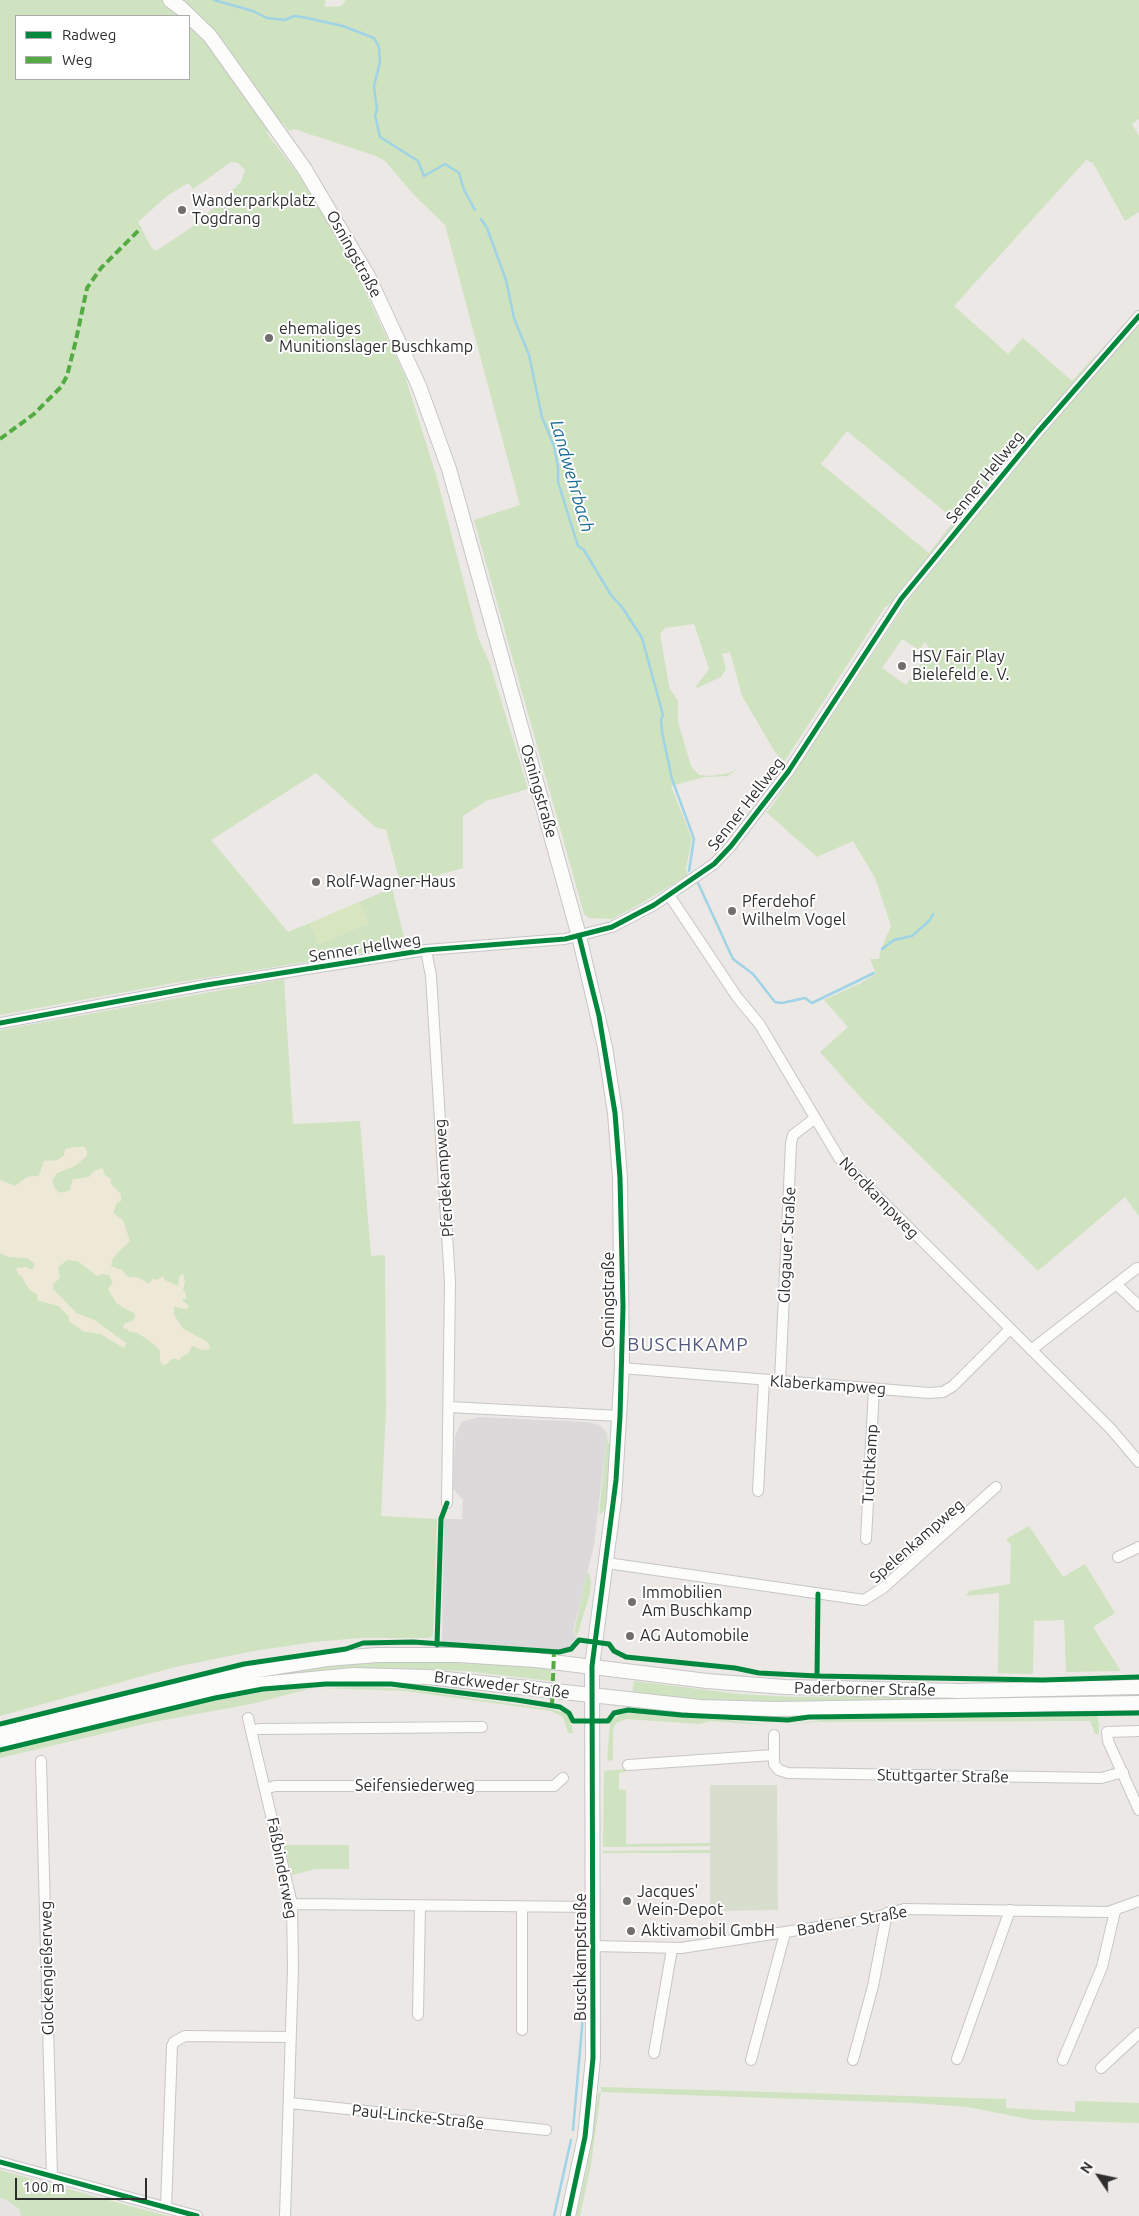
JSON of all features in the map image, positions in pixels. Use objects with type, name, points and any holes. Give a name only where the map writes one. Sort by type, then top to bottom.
[{"type":"main road","name":"Osningstraße","points":[[170,0],[188,15]]},
{"type":"main road","name":"Osningstraße","points":[[190,17],[210,36],[304,168],[368,276],[405,352],[449,469],[580,936],[604,1039],[617,1139],[622,1258],[620,1416],[607,1564],[592,1666]]},
{"type":"main road","name":"Brackweder Straße","points":[[0,1731],[228,1675],[326,1659],[377,1655],[458,1655],[592,1666]]},
{"type":"main road","name":"Paderborner Straße","points":[[592,1666],[707,1680],[802,1688],[960,1691],[1139,1687]]},
{"type":"main road","name":"Buschkampstraße","points":[[568,2216],[580,2160],[591,2089],[594,1946],[592,1666]]},
{"type":"main road","name":"Brackweder Straße","points":[[0,1742],[229,1687],[332,1676],[428,1677],[591,1696]]},
{"type":"main road","name":"Paderborner Straße","points":[[591,1696],[700,1707],[775,1709],[1139,1703]]},
{"type":"street","name":"Senner Hellweg","points":[[0,1023],[206,985],[426,950],[580,936],[622,923],[669,895],[714,864],[732,846],[788,772],[900,599],[1038,432],[1139,316]]},
{"type":"street","name":"Nordkampweg","points":[[669,895],[737,997],[760,1025],[814,1119],[847,1169],[1110,1428],[1139,1462]]},
{"type":"street","name":"Pferdekampweg","points":[[426,950],[431,976],[449,1251],[450,1407],[447,1503]]},
{"type":"street","name":"Glogauer Straße","points":[[780,1381],[791,1143],[794,1135],[814,1119]]},
{"type":"street","points":[[1031,1350],[1137,1268]]},
{"type":"street","points":[[1116,1284],[1139,1306]]},
{"type":"street","name":"Klaberkampweg","points":[[622,1368],[928,1393],[943,1392],[953,1386],[1010,1329]]},
{"type":"street","points":[[758,1491],[764,1380]]},
{"type":"street","name":"Tuchtkamp","points":[[866,1539],[874,1388]]},
{"type":"street","points":[[450,1407],[620,1416]]},
{"type":"street","name":"Spelenkampweg","points":[[607,1564],[864,1600],[883,1588],[996,1487]]},
{"type":"street","points":[[1118,1557],[1139,1547]]},
{"type":"street","name":"Faßbinderweg","points":[[248,1718],[292,1904],[294,1928],[285,2216]]},
{"type":"street","points":[[251,1731],[259,1729],[482,1727]]},
{"type":"street","points":[[1139,1731],[1107,1732],[1108,1741],[1139,1810]]},
{"type":"street","points":[[628,1765],[773,1755],[774,1735]]},
{"type":"street","name":"Stuttgarter Straße","points":[[773,1755],[776,1767],[788,1773],[1101,1778],[1122,1772]]},
{"type":"street","name":"Glockengießerweg","points":[[41,1761],[52,2176]]},
{"type":"street","name":"Seifensiederweg","points":[[265,1789],[275,1786],[554,1786],[563,1778]]},
{"type":"street","name":"Badener Straße","points":[[594,1946],[672,1948],[785,1933],[870,1919],[904,1909],[1116,1911],[1139,1901]]},
{"type":"street","points":[[292,1904],[594,1907]]},
{"type":"street","points":[[418,2015],[420,1906]]},
{"type":"street","points":[[522,1907],[522,2030]]},
{"type":"street","points":[[957,2059],[1010,1910]]},
{"type":"street","points":[[1063,2060],[1102,1967],[1116,1911]]},
{"type":"street","points":[[854,2060],[873,1986],[887,1913]]},
{"type":"street","points":[[751,2060],[785,1933]]},
{"type":"street","points":[[654,2053],[672,1948]]},
{"type":"street","points":[[1101,2068],[1139,2033]]},
{"type":"street","points":[[166,2207],[172,2046],[174,2042],[185,2036],[291,2037]]},
{"type":"street","name":"Paul-Lincke-Straße","points":[[290,2103],[546,2130]]},
{"type":"street","points":[[0,2162],[197,2216]]},
{"type":"shaded area","points":[[479,1417],[587,1422],[600,1425],[607,1433],[594,1545],[573,1632],[577,1637],[568,1648],[557,1650],[442,1641],[444,1519],[462,1519],[463,1500],[453,1489],[455,1436],[462,1422]]},
{"type":"green space","points":[[0,0],[326,0],[324,5],[326,7],[341,6],[346,0],[1139,0],[1139,119],[1132,124],[1139,136],[1139,212],[1125,221],[1093,163],[1086,160],[954,306],[1008,354],[1023,338],[1072,381],[1139,309],[1139,1216],[1125,1197],[1038,1271],[863,1100],[820,1052],[848,1027],[824,1000],[876,974],[870,959],[879,959],[881,949],[891,926],[875,878],[853,841],[817,857],[766,812],[770,809],[905,605],[901,600],[885,607],[784,762],[775,752],[742,696],[730,652],[722,654],[726,669],[721,677],[697,688],[696,686],[709,669],[694,624],[665,628],[660,634],[668,680],[670,689],[678,701],[678,722],[691,766],[699,775],[710,776],[729,773],[739,768],[728,776],[705,777],[671,786],[692,839],[686,868],[688,875],[612,919],[589,918],[584,914],[474,520],[520,505],[445,225],[414,195],[385,161],[376,156],[294,129],[289,131],[283,123],[266,132],[301,178],[348,255],[405,376],[436,475],[478,637],[490,664],[528,789],[486,801],[463,816],[463,868],[401,886],[386,830],[375,827],[316,773],[211,840],[288,932],[310,923],[319,944],[368,923],[359,902],[392,888],[406,946],[174,983],[0,1015]],"holes":[[[231,162],[238,163],[245,170],[241,182],[195,225],[156,251],[151,247],[138,222],[167,196],[188,183],[193,189]],[[847,431],[955,520],[929,553],[821,464]],[[902,639],[919,650],[925,642],[930,649],[906,685],[882,668]]]},
{"type":"green space","points":[[359,902],[368,923],[319,944],[310,923]]},
{"type":"green space","points":[[284,979],[293,1124],[360,1121],[371,1256],[385,1255],[386,1410],[381,1516],[437,1519],[433,1634],[430,1638],[360,1638],[314,1642],[254,1651],[175,1667],[0,1716],[0,1253],[9,1257],[27,1258],[35,1264],[33,1270],[23,1278],[26,1285],[37,1294],[37,1300],[59,1306],[83,1331],[101,1334],[124,1348],[126,1343],[94,1320],[76,1313],[53,1289],[53,1284],[59,1272],[58,1267],[67,1260],[78,1261],[97,1276],[101,1274],[109,1275],[113,1282],[112,1285],[128,1309],[135,1313],[136,1317],[128,1331],[138,1333],[154,1344],[169,1360],[182,1356],[191,1345],[203,1350],[207,1342],[184,1330],[174,1315],[174,1306],[183,1309],[185,1303],[181,1300],[183,1298],[186,1299],[183,1290],[184,1276],[180,1275],[178,1287],[175,1285],[149,1284],[139,1278],[128,1277],[111,1266],[110,1262],[118,1252],[116,1217],[113,1213],[116,1204],[115,1189],[110,1183],[111,1179],[102,1173],[94,1171],[89,1177],[81,1179],[69,1191],[60,1193],[54,1188],[52,1180],[57,1173],[81,1162],[64,1156],[43,1169],[39,1176],[27,1177],[15,1186],[0,1180],[0,1030]]},
{"type":"green space","points":[[607,1433],[608,1443],[612,1444],[605,1510],[599,1515]]},
{"type":"green space","points":[[1029,1526],[1063,1577],[1085,1564],[1115,1613],[1093,1627],[1121,1671],[1066,1672],[1064,1620],[1034,1621],[1033,1674],[998,1673],[999,1593],[966,1596],[969,1591],[1010,1584],[1011,1545],[1006,1539]]},
{"type":"green space","points":[[587,1573],[591,1581],[590,1593],[577,1636],[574,1632]]},
{"type":"green space","points":[[373,1661],[474,1662],[551,1667],[551,1681],[465,1671],[394,1668],[313,1672],[250,1679],[250,1677],[314,1666]]},
{"type":"green space","points":[[634,1681],[739,1694],[794,1697],[1139,1693],[1139,1697],[783,1703],[695,1702],[632,1696]]},
{"type":"green space","points":[[372,1687],[407,1689],[550,1709],[566,1713],[570,1718],[573,1733],[568,1733],[563,1717],[551,1711],[405,1691],[319,1688]]},
{"type":"green space","points":[[313,1688],[251,1704],[148,1723],[0,1758],[0,1753],[214,1700],[265,1692]]},
{"type":"green space","points":[[635,1713],[728,1720],[766,1725],[710,1721],[700,1724],[626,1719],[616,1723],[613,1729],[613,1760],[607,1761],[610,1722],[620,1714]]},
{"type":"green space","points":[[1098,1715],[1099,1734],[1095,1734],[1090,1721],[816,1722],[786,1725],[829,1719]]},
{"type":"green space","points":[[626,1769],[626,1772],[619,1773],[619,1789],[626,1790],[626,1844],[710,1843],[710,1846],[603,1847],[604,1771]]},
{"type":"green space","points":[[710,1785],[777,1785],[778,1910],[710,1911]]},
{"type":"green space","points":[[284,1845],[349,1845],[349,1869],[315,1869],[292,1875]]},
{"type":"green space","points":[[710,1850],[710,1853],[603,1853],[603,1851]]},
{"type":"green space","points":[[601,2087],[1006,2099],[1006,2108],[1075,2112],[1075,2101],[1139,2103],[1139,2123],[1033,2120],[968,2107],[913,2103],[601,2092]]},
{"type":"green space","points":[[601,2092],[591,2164],[580,2216],[576,2216],[587,2168],[598,2094]]},
{"type":"green space","points":[[0,2170],[130,2206],[169,2216],[0,2216]]},
{"type":"sand","points":[[84,1147],[87,1151],[87,1156],[73,1167],[57,1173],[52,1180],[54,1188],[60,1193],[69,1191],[73,1179],[89,1177],[94,1171],[103,1168],[104,1176],[111,1179],[110,1183],[121,1194],[121,1201],[116,1204],[113,1213],[123,1220],[130,1241],[113,1257],[111,1266],[122,1270],[128,1277],[139,1278],[149,1284],[153,1279],[157,1280],[163,1276],[165,1280],[178,1286],[180,1275],[183,1274],[185,1281],[183,1290],[186,1293],[187,1299],[183,1298],[182,1300],[189,1306],[187,1309],[174,1306],[174,1315],[179,1326],[207,1342],[210,1346],[209,1349],[203,1350],[192,1346],[188,1354],[182,1356],[179,1361],[173,1357],[168,1363],[163,1365],[160,1361],[160,1351],[154,1344],[138,1333],[123,1328],[124,1324],[134,1320],[135,1314],[116,1303],[108,1289],[113,1282],[109,1275],[101,1274],[97,1276],[78,1261],[67,1260],[58,1267],[60,1278],[53,1284],[53,1289],[76,1313],[94,1320],[126,1343],[124,1348],[101,1334],[83,1331],[69,1321],[69,1317],[59,1306],[37,1300],[37,1294],[30,1290],[23,1278],[18,1274],[16,1268],[26,1267],[32,1270],[35,1264],[27,1258],[9,1257],[0,1253],[0,1180],[15,1186],[27,1177],[39,1176],[44,1161],[58,1160],[64,1156],[65,1149]]},
{"type":"waterway","name":"Landwehrbach","points":[[214,0],[253,11],[267,18],[285,20],[294,16],[302,17],[343,26],[374,38],[379,47],[380,62],[374,86],[377,110],[375,115],[380,137],[418,161],[424,176],[445,164],[459,173],[464,190],[475,210]]},
{"type":"waterway","name":"Landwehrbach","points":[[481,219],[487,228],[506,280],[514,318],[529,355],[542,417],[554,446],[558,467],[558,482],[578,546],[584,550],[611,595],[622,607],[642,638],[663,715],[661,720],[662,732],[672,779],[694,839],[689,871]]},
{"type":"waterway","name":"Landwehrbach","points":[[698,883],[733,959],[753,974],[775,1002],[782,1003],[805,998],[812,1003],[874,973]]},
{"type":"waterway","name":"Landwehrbach","points":[[882,949],[894,940],[912,936],[930,920],[933,914]]},
{"type":"waterway","points":[[573,2130],[582,2028],[584,1921]]},
{"type":"waterway","points":[[554,2216],[571,2140]]},
{"type":"taxiway","points":[[0,2210],[9,2216]]},
{"type":"marked path","points":[[0,439],[34,414],[61,387],[67,376],[87,288],[101,268],[141,228]]},
{"type":"marked path","points":[[552,1705],[554,1652]]},
{"type":"cycle path","points":[[0,1023],[206,985],[426,950],[565,939],[612,927],[654,905],[714,864],[731,846],[788,772],[901,599],[1038,432],[1139,316]]},
{"type":"cycle path","points":[[568,2216],[585,2137],[593,2058],[592,1666],[616,1480],[623,1307],[620,1178],[615,1113],[599,1016],[579,936]]},
{"type":"cycle path","points":[[437,1645],[441,1519],[447,1503]]},
{"type":"cycle path","points":[[817,1676],[818,1594]]},
{"type":"cycle path","points":[[0,1724],[244,1664],[346,1649],[363,1643],[413,1642],[559,1652],[571,1649],[579,1640],[609,1644],[614,1651],[626,1657],[735,1668],[759,1673],[817,1676],[1043,1680],[1139,1677]]},
{"type":"cycle path","points":[[0,1750],[215,1698],[263,1689],[326,1684],[391,1684],[517,1700],[560,1707],[569,1713],[573,1721],[608,1721],[614,1713],[628,1710],[681,1715],[788,1720],[809,1717],[1139,1713]]},
{"type":"cycle path","points":[[0,2162],[197,2216]]},
{"type":"place","name":"Wanderparkplatz Togdrang","points":[[182,210]]},
{"type":"place","name":"ehemaliges Munitionslager Buschkamp","points":[[269,338]]},
{"type":"place","name":"HSV Fair Play Bielefeld e. V.","points":[[902,666]]},
{"type":"place","name":"Rolf-Wagner-Haus","points":[[316,882]]},
{"type":"place","name":"Pferdehof Wilhelm Vogel","points":[[732,911]]},
{"type":"place","name":"Immobilien Am Buschkamp","points":[[632,1602]]},
{"type":"place","name":"AG Automobile","points":[[630,1636]]},
{"type":"place","name":"Jacques' Wein-Depot","points":[[627,1901]]},
{"type":"place","name":"Aktivamobil GmbH","points":[[631,1931]]},
{"type":"district","name":"BUSCHKAMP","points":[[688,1345]]}]
